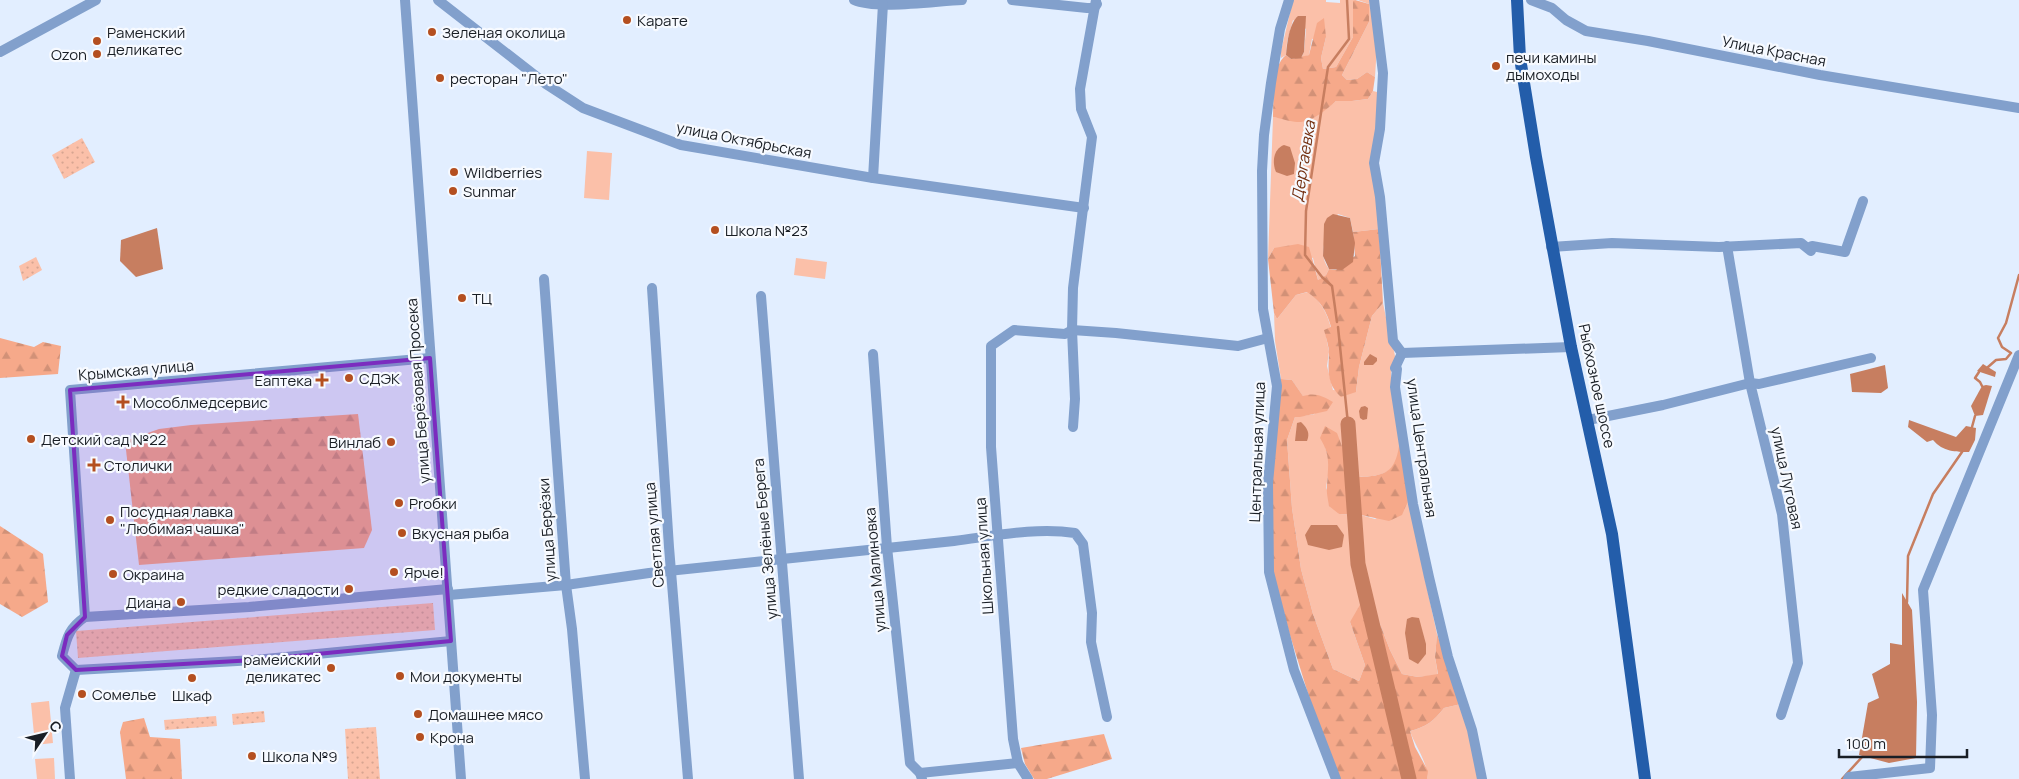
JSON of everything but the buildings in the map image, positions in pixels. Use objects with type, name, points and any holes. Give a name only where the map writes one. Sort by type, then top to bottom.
[{"type":"main road","name":"Рыбхозное шоссе","points":[[1517,0],[1520,58],[1551,247],[1612,534],[1645,779]]},
{"type":"street","points":[[0,52],[96,0]]},
{"type":"street","name":"улица Берёзовая Просека","points":[[405,0],[461,779]]},
{"type":"street","name":"улица Октябрьская","points":[[438,0],[546,84],[583,108],[681,145],[873,178],[1084,208]]},
{"type":"street","points":[[854,0],[883,4],[962,0]]},
{"type":"street","points":[[1012,0],[1075,8],[1097,3],[1080,89],[1081,109],[1092,136],[1073,288],[1072,330],[1075,398],[1073,427]]},
{"type":"street","name":"Центральная улица","points":[[1289,0],[1280,29],[1263,153],[1263,310],[1277,386],[1268,483],[1270,572],[1294,670],[1336,779]]},
{"type":"street","points":[[1374,0],[1383,73],[1380,129],[1374,163],[1380,197],[1393,341],[1402,353],[1571,347]]},
{"type":"street","name":"Улица Красная","points":[[1531,0],[1552,8],[1566,20],[1586,31],[1648,41],[1820,75],[2019,108]]},
{"type":"street","points":[[873,178],[883,4]]},
{"type":"street","points":[[1551,247],[1612,243],[1727,246],[1802,244],[1810,250],[1812,246],[1844,252],[1863,201]]},
{"type":"street","name":"улица Луговая","points":[[1727,246],[1750,383],[1782,514],[1798,663],[1781,715]]},
{"type":"street","name":"улица Берёзки","points":[[544,279],[566,585],[572,629],[585,779]]},
{"type":"street","name":"Светлая улица","points":[[652,288],[688,779]]},
{"type":"street","name":"улица Зелёные Берега","points":[[761,296],[799,779]]},
{"type":"street","name":"Школьная улица","points":[[1018,763],[1013,739],[990,447],[991,346],[1014,330],[1065,334],[1072,330]]},
{"type":"street","points":[[1072,330],[1159,336],[1238,346],[1268,338]]},
{"type":"street","name":"улица Центральная","points":[[1402,353],[1395,368],[1397,369],[1395,387],[1413,504],[1448,657],[1472,730],[1482,779]]},
{"type":"street","name":"улица Малиновка","points":[[874,354],[887,547],[910,763],[921,776]]},
{"type":"street","points":[[1848,779],[1849,777],[1930,768],[1932,714],[1923,590],[2019,355]]},
{"type":"street","name":"Крымская улица","points":[[85,617],[70,390],[430,358]]},
{"type":"street","points":[[1588,420],[1871,358]]},
{"type":"street","points":[[452,641],[255,660],[76,670],[62,656],[67,635],[76,623],[85,617],[566,585],[782,558],[998,535],[1067,531],[1075,533],[1081,540],[1092,613],[1091,642],[1107,717]]},
{"type":"street","points":[[70,779],[65,708],[76,670]]},
{"type":"street","points":[[921,776],[1018,763],[1028,779]]},
{"type":"highlighted area","points":[[430,358],[451,641],[255,660],[76,670],[62,656],[67,635],[85,617],[70,390]]},
{"type":"shaded area","points":[[1293,0],[1326,0],[1326,2],[1340,3],[1340,0],[1355,0],[1353,2],[1353,37],[1336,67],[1323,69],[1321,58],[1326,37],[1312,39],[1309,55],[1301,58],[1304,52],[1306,29],[1293,20],[1287,42],[1286,55],[1281,58]]},
{"type":"shaded area","points":[[1358,0],[1372,0],[1377,45],[1375,77],[1367,72],[1357,79],[1347,80],[1342,75],[1369,22],[1369,4]]},
{"type":"shaded area","points":[[1298,16],[1306,16],[1304,52],[1301,58],[1291,59],[1286,55],[1288,39],[1292,24]]},
{"type":"shaded area","points":[[1373,91],[1377,92],[1379,229],[1353,232],[1350,218],[1338,214],[1323,248],[1325,262],[1329,269],[1326,275],[1318,280],[1313,258],[1274,248],[1268,259],[1273,117],[1307,118],[1328,108],[1336,101],[1368,99]]},
{"type":"shaded area","points":[[82,138],[95,162],[64,179],[52,155]]},
{"type":"shaded area","points":[[1284,145],[1290,147],[1295,163],[1294,174],[1287,176],[1276,172],[1274,165],[1276,153]]},
{"type":"shaded area","points":[[587,151],[612,153],[609,200],[584,198]]},
{"type":"shaded area","points":[[1333,214],[1350,218],[1355,243],[1353,262],[1342,270],[1329,269],[1323,256],[1324,224],[1327,218]]},
{"type":"shaded area","points":[[157,228],[163,269],[136,277],[120,261],[121,240]]},
{"type":"shaded area","points":[[36,257],[42,270],[23,281],[19,266]]},
{"type":"shaded area","points":[[796,258],[827,262],[825,279],[794,275]]},
{"type":"shaded area","points":[[1308,292],[1317,299],[1323,308],[1331,328],[1325,331],[1329,352],[1327,366],[1333,390],[1356,392],[1359,367],[1372,316],[1383,303],[1395,358],[1391,374],[1399,432],[1399,454],[1393,467],[1385,473],[1359,477],[1345,466],[1343,449],[1325,447],[1330,463],[1326,488],[1339,514],[1361,515],[1375,519],[1408,501],[1437,634],[1435,657],[1438,675],[1418,677],[1402,674],[1390,650],[1375,611],[1350,622],[1365,665],[1359,681],[1333,669],[1313,614],[1301,569],[1292,508],[1287,440],[1295,417],[1315,414],[1292,380],[1281,379],[1275,341],[1274,313],[1277,319],[1296,295]]},
{"type":"shaded area","points":[[1370,354],[1377,358],[1377,361],[1373,365],[1364,365],[1364,362]]},
{"type":"shaded area","points":[[1983,364],[1996,372],[1995,377],[1977,371]]},
{"type":"shaded area","points":[[1885,365],[1888,388],[1881,393],[1852,392],[1850,374]]},
{"type":"shaded area","points":[[1982,386],[1992,386],[1983,415],[1975,416],[1971,406]]},
{"type":"shaded area","points":[[1365,406],[1368,408],[1367,419],[1363,420],[1360,418],[1359,411],[1361,407]]},
{"type":"shaded area","points":[[1909,420],[1956,437],[1966,426],[1976,428],[1975,440],[1969,452],[1950,451],[1941,447],[1933,440],[1927,442],[1908,427]]},
{"type":"shaded area","points":[[1301,422],[1308,431],[1307,441],[1295,441],[1297,423]]},
{"type":"shaded area","points":[[1311,525],[1337,525],[1344,535],[1342,547],[1329,550],[1308,545],[1305,535]]},
{"type":"shaded area","points":[[1902,593],[1912,610],[1917,702],[1916,758],[1889,763],[1859,755],[1868,703],[1879,698],[1872,674],[1890,664],[1890,643],[1902,645]]},
{"type":"shaded area","points":[[433,603],[435,630],[78,658],[76,631]]},
{"type":"shaded area","points":[[1412,617],[1419,618],[1426,644],[1426,654],[1418,664],[1409,659],[1405,633],[1407,619]]},
{"type":"shaded area","points":[[49,701],[53,743],[35,745],[31,703]]},
{"type":"shaded area","points":[[1461,704],[1480,779],[1427,779],[1424,761],[1410,731],[1421,728],[1429,723],[1444,708]]},
{"type":"shaded area","points":[[264,711],[265,722],[233,725],[232,714]]},
{"type":"shaded area","points":[[216,716],[217,726],[165,730],[164,720]]},
{"type":"shaded area","points":[[376,727],[380,779],[348,779],[345,729]]},
{"type":"shaded area","points":[[54,758],[55,779],[37,779],[35,759]]},
{"type":"green space","points":[[1353,1],[1369,4],[1369,22],[1342,75],[1347,80],[1357,79],[1367,72],[1375,77],[1373,91],[1368,99],[1336,101],[1318,115],[1302,122],[1273,117],[1274,84],[1281,60],[1286,55],[1291,59],[1309,55],[1317,23],[1324,18],[1326,37],[1321,58],[1323,69],[1336,67],[1353,37]]},
{"type":"green space","points":[[1379,229],[1383,303],[1372,316],[1359,367],[1356,392],[1341,397],[1333,388],[1329,377],[1329,351],[1324,330],[1331,327],[1328,316],[1320,303],[1307,292],[1296,295],[1277,319],[1274,313],[1268,259],[1274,248],[1298,244],[1309,247],[1318,280],[1326,275],[1329,269],[1336,270],[1355,256],[1353,232]]},
{"type":"green space","points":[[0,338],[34,347],[43,342],[61,346],[58,374],[0,378]]},
{"type":"green space","points":[[1281,379],[1292,380],[1303,396],[1319,395],[1333,402],[1327,411],[1295,417],[1287,440],[1292,508],[1301,569],[1313,614],[1333,669],[1359,681],[1365,665],[1350,622],[1361,603],[1375,611],[1390,650],[1402,674],[1418,677],[1438,674],[1435,657],[1437,634],[1461,704],[1444,708],[1429,723],[1421,728],[1410,731],[1415,747],[1428,771],[1427,779],[1340,779],[1314,713],[1272,568],[1269,518]]},
{"type":"green space","points":[[358,414],[372,530],[364,548],[139,565],[125,441],[159,429],[191,425]]},
{"type":"green space","points":[[1325,426],[1337,433],[1343,449],[1345,466],[1359,477],[1375,476],[1387,471],[1395,462],[1399,446],[1403,448],[1408,501],[1402,515],[1389,521],[1361,515],[1339,514],[1329,506],[1327,456],[1324,444],[1320,438]]},
{"type":"green space","points":[[0,526],[43,554],[48,602],[22,617],[0,604]]},
{"type":"green space","points":[[144,718],[150,737],[180,739],[182,779],[126,779],[120,732],[123,722]]},
{"type":"green space","points":[[1104,734],[1112,759],[1047,779],[1034,779],[1025,764],[1021,748]]},
{"type":"waterway","name":"Дергаевка","points":[[1337,322],[1332,286],[1322,277],[1305,255],[1306,211],[1328,67],[1349,39],[1347,0]]},
{"type":"waterway","points":[[1988,367],[1996,360],[2006,359],[2011,353],[2002,347],[1998,338],[2006,323],[2019,275]]},
{"type":"waterway","name":"Дергаевка","points":[[1338,327],[1348,424]]},
{"type":"waterway","points":[[1979,372],[1975,378],[1982,386]]},
{"type":"waterway","points":[[1972,427],[1975,416]]},
{"type":"waterway","points":[[1348,424],[1358,564],[1409,779]]},
{"type":"waterway","points":[[1907,602],[1908,556],[1933,494],[1962,452]]},
{"type":"waterway","points":[[1842,779],[1863,756]]},
{"type":"place","name":"Карате","points":[[627,20]]},
{"type":"place","name":"Зеленая околица","points":[[432,32]]},
{"type":"place","name":"Раменский деликатес","points":[[97,41]]},
{"type":"place","name":"Ozon","points":[[97,54]]},
{"type":"place","name":"печи камины дымоходы","points":[[1496,66]]},
{"type":"place","name":"ресторан \"Лето\"","points":[[440,78]]},
{"type":"place","name":"Wildberries","points":[[454,172]]},
{"type":"place","name":"Sunmar","points":[[453,191]]},
{"type":"place","name":"Школа №23","points":[[715,230]]},
{"type":"place","name":"ТЦ","points":[[462,298]]},
{"type":"place","name":"СДЭК","points":[[349,378]]},
{"type":"place","name":"Еаптека","points":[[322,380]]},
{"type":"place","name":"Мособлмедсервис","points":[[123,402]]},
{"type":"place","name":"Детский сад №22","points":[[31,439]]},
{"type":"place","name":"Винлаб","points":[[391,442]]},
{"type":"place","name":"Столички","points":[[94,465]]},
{"type":"place","name":"Proбки","points":[[399,503]]},
{"type":"place","name":"Посудная лавка \"Любимая чашка\"","points":[[110,520]]},
{"type":"place","name":"Вкусная рыба","points":[[402,533]]},
{"type":"place","name":"Ярче!","points":[[394,572]]},
{"type":"place","name":"Окраина","points":[[113,574]]},
{"type":"place","name":"редкие сладости","points":[[349,589]]},
{"type":"place","name":"Диана","points":[[181,602]]},
{"type":"place","name":"рамейский деликатес","points":[[331,668]]},
{"type":"place","name":"Мои документы","points":[[400,676]]},
{"type":"place","name":"Шкаф","points":[[192,678]]},
{"type":"place","name":"Сомелье","points":[[82,694]]},
{"type":"place","name":"Домашнее мясо","points":[[418,714]]},
{"type":"place","name":"Крона","points":[[420,737]]},
{"type":"place","name":"Школа №9","points":[[252,756]]}]
